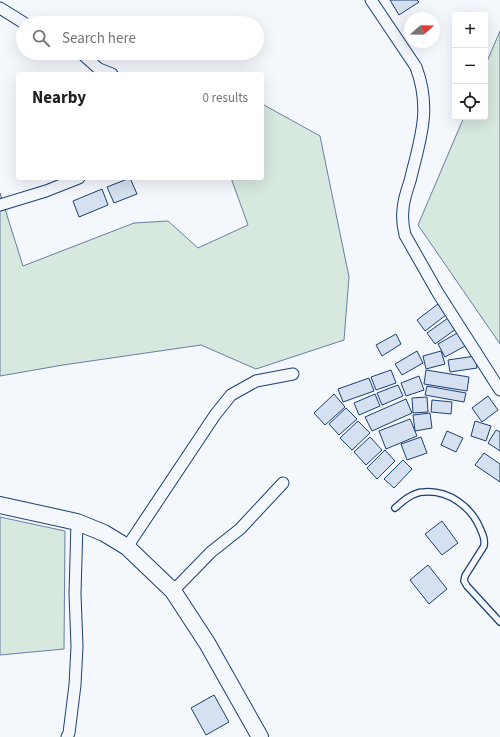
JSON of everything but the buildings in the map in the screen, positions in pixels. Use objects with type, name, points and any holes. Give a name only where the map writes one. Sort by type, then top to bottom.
[{"type":"main road","points":[[0,505],[77,522],[104,533],[127,547],[173,591],[206,643],[260,737]]},
{"type":"street","points":[[371,0],[416,67],[424,95],[423,126],[403,210],[403,227],[405,235],[438,293],[500,390]]},
{"type":"street","points":[[0,8],[16,18]]},
{"type":"street","points":[[88,60],[100,71]]},
{"type":"street","points":[[0,205],[46,191],[74,180]]},
{"type":"street","points":[[127,547],[230,395],[256,381],[293,374]]},
{"type":"street","points":[[173,591],[212,552],[240,529],[283,483]]},
{"type":"street","points":[[67,737],[69,733],[75,685],[77,646],[75,594],[77,522]]},
{"type":"lane","points":[[394,508],[412,496],[423,492],[436,492],[459,501],[467,509],[477,522],[485,542],[484,546],[464,576],[464,581],[500,622]]},
{"type":"shaded area","points":[[500,31],[500,344],[418,225],[463,120],[488,120],[488,59]]},
{"type":"shaded area","points":[[264,105],[320,136],[349,277],[344,340],[256,369],[201,345],[63,365],[0,376],[0,193],[23,266],[134,223],[168,221],[198,248],[248,225],[232,180],[264,180]]},
{"type":"shaded area","points":[[0,517],[65,531],[64,649],[0,655]]}]
